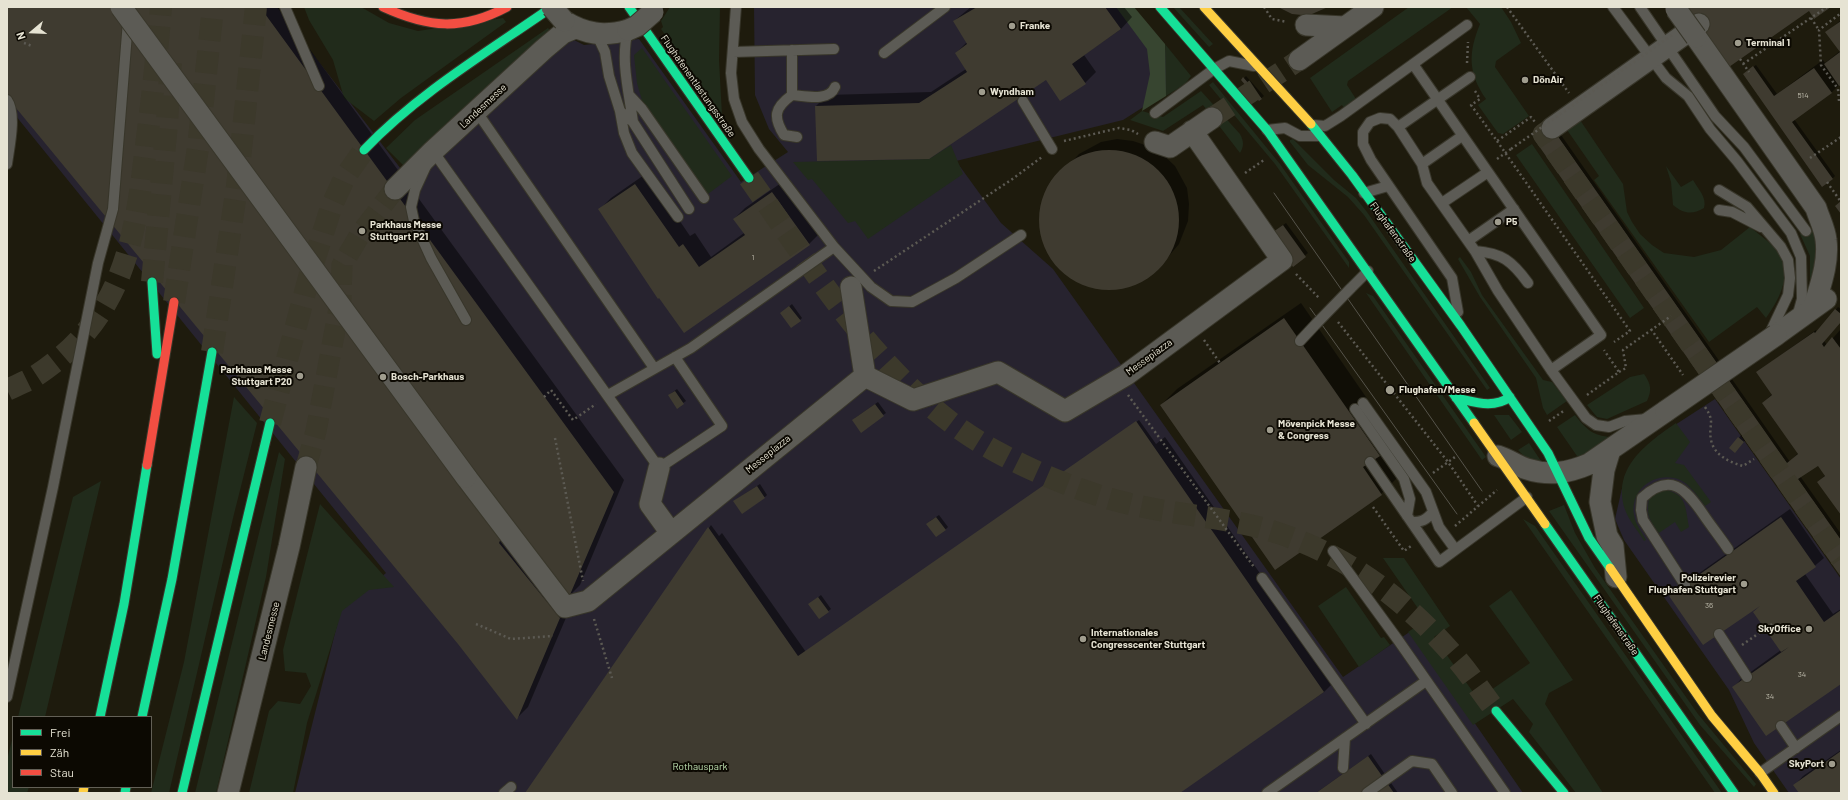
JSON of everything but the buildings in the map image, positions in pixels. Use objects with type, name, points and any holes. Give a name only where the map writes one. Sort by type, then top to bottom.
[{"type":"main road","points":[[383,7],[400,15],[446,25],[466,22],[507,7]]},
{"type":"main road","name":"Flughafenentlastungsstraße","points":[[629,7],[749,178]]},
{"type":"main road","name":"Flughafenstraße","points":[[1160,7],[1267,130],[1368,271],[1734,793]]},
{"type":"main road","name":"Flughafenstraße","points":[[1204,7],[1311,124],[1364,192],[1461,326],[1548,453],[1560,474],[1589,538],[1712,716],[1760,773],[1774,793]]},
{"type":"main road","points":[[421,20],[438,14]]},
{"type":"main road","points":[[364,150],[382,130],[445,82],[561,16]]},
{"type":"main road","points":[[152,282],[160,395]]},
{"type":"main road","points":[[100,716],[124,604],[160,395],[174,302]]},
{"type":"main road","points":[[142,716],[172,579],[212,352]]},
{"type":"main road","points":[[1456,398],[1483,404],[1502,403],[1510,397]]},
{"type":"main road","points":[[182,793],[270,423]]},
{"type":"main road","points":[[1546,787],[1496,711],[1564,793]]},
{"type":"street","name":"Messepiazza","points":[[121,7],[466,477],[565,608],[588,601],[866,376],[913,400],[998,372],[1065,411],[1117,380],[1282,260]]},
{"type":"street","points":[[1299,60],[1373,7]]},
{"type":"street","points":[[1675,7],[1816,208],[1826,239],[1827,253],[1825,267],[1814,307]]},
{"type":"street","points":[[561,16],[597,34],[618,33],[628,30],[641,22],[655,9]]},
{"type":"street","name":"Landesmesse","points":[[395,189],[434,151],[563,33],[561,16]]},
{"type":"street","points":[[1552,128],[1575,101],[1699,24]]},
{"type":"street","points":[[1306,26],[1345,27]]},
{"type":"street","points":[[1155,142],[1170,147],[1212,118]]},
{"type":"street","points":[[1192,131],[1282,260]]},
{"type":"street","points":[[1816,208],[1831,216],[1839,234],[1841,244]]},
{"type":"street","points":[[1560,474],[1589,464],[1771,338],[1831,294],[1841,248]]},
{"type":"street","points":[[857,283],[866,376]]},
{"type":"street","points":[[1610,450],[1604,470],[1600,502],[1606,536],[1613,546],[1616,577]]},
{"type":"street","name":"Flughafenstraße","points":[[1498,456],[1527,469],[1560,474]]},
{"type":"street","name":"Landesmesse","points":[[228,793],[290,547],[306,467]]},
{"type":"street","points":[[659,468],[650,504],[672,533]]},
{"type":"lane","points":[[7,697],[53,487],[98,263],[113,209],[130,7]]},
{"type":"lane","points":[[285,7],[319,86]]},
{"type":"lane","points":[[736,7],[732,80],[734,99],[742,122],[759,149],[834,247],[857,283],[871,287],[890,301],[912,302],[956,278],[1021,235]]},
{"type":"lane","points":[[884,52],[945,7]]},
{"type":"lane","points":[[1613,7],[1665,45]]},
{"type":"lane","points":[[1640,7],[1715,116],[1744,147],[1806,231]]},
{"type":"lane","points":[[1311,124],[1325,126],[1467,25]]},
{"type":"lane","points":[[628,30],[624,44],[626,76],[633,122]]},
{"type":"lane","points":[[597,34],[605,52],[609,76],[620,111],[624,134],[632,153],[678,217]]},
{"type":"lane","points":[[1665,45],[1666,78],[1688,96],[1710,129],[1737,161],[1791,233],[1802,257],[1802,299],[1797,319]]},
{"type":"lane","points":[[733,52],[834,49]]},
{"type":"lane","points":[[792,50],[792,95]]},
{"type":"lane","points":[[1155,113],[1214,69],[1229,61],[1260,67]]},
{"type":"lane","points":[[1413,64],[1601,335],[1551,370]]},
{"type":"lane","points":[[1398,127],[1437,99],[1470,78]]},
{"type":"lane","points":[[797,137],[784,135],[777,123],[778,110],[782,102],[792,95],[813,97],[824,96],[830,94],[836,87]]},
{"type":"lane","points":[[629,95],[704,198]]},
{"type":"lane","points":[[7,100],[10,104],[12,128],[7,164]]},
{"type":"lane","points":[[1023,101],[1052,149]]},
{"type":"lane","points":[[620,111],[633,122],[689,209]]},
{"type":"lane","points":[[477,112],[654,368]]},
{"type":"lane","points":[[1461,326],[1452,278],[1388,186],[1371,160],[1363,144],[1363,132],[1370,122],[1380,118],[1390,119],[1398,127],[1422,164],[1427,183],[1475,251],[1498,291],[1551,370],[1586,418],[1596,426],[1609,427],[1625,421],[1661,415]]},
{"type":"lane","points":[[1267,130],[1285,128],[1300,136],[1320,136]]},
{"type":"lane","points":[[1422,164],[1462,136]]},
{"type":"lane","points":[[466,320],[431,258],[414,221],[411,207],[415,190],[434,151],[659,468],[722,426],[675,357]]},
{"type":"lane","points":[[1737,161],[1760,170]]},
{"type":"lane","points":[[1442,204],[1488,172]]},
{"type":"lane","points":[[1364,192],[1388,186]]},
{"type":"lane","points":[[1719,190],[1747,207],[1764,229],[1781,247],[1788,260],[1790,278],[1788,295],[1771,338]]},
{"type":"lane","points":[[1468,241],[1514,209]]},
{"type":"lane","points":[[1719,210],[1732,212],[1764,229]]},
{"type":"lane","points":[[608,395],[691,348],[834,247]]},
{"type":"lane","points":[[1475,251],[1491,252],[1505,258],[1517,269],[1528,283]]},
{"type":"lane","points":[[1300,341],[1368,271]]},
{"type":"lane","points":[[1410,519],[1410,499],[1404,479],[1359,406],[1426,492],[1439,527],[1455,549]]},
{"type":"lane","points":[[1370,462],[1439,562],[1526,497]]},
{"type":"lane","points":[[1685,585],[1643,520],[1641,510],[1642,498],[1652,488],[1665,484],[1676,485],[1689,495],[1728,549]]},
{"type":"lane","points":[[1410,519],[1422,522],[1428,519],[1433,512]]},
{"type":"lane","points":[[1333,551],[1398,640],[1505,793]]},
{"type":"lane","points":[[1262,578],[1366,724]]},
{"type":"lane","points":[[1719,634],[1747,676]]},
{"type":"lane","points":[[1267,793],[1426,681]]},
{"type":"lane","points":[[1760,773],[1841,716]]},
{"type":"lane","points":[[1781,726],[1796,748]]},
{"type":"lane","points":[[1343,768],[1345,738]]},
{"type":"lane","points":[[1367,793],[1412,761],[1432,764],[1452,793]]},
{"type":"lane","points":[[1759,793],[1768,784]]},
{"type":"path","points":[[1264,7],[1272,19],[1282,21]]},
{"type":"path","points":[[1507,7],[1575,101]]},
{"type":"path","points":[[1743,64],[1827,7]]},
{"type":"path","points":[[1819,30],[1841,14]]},
{"type":"path","points":[[1811,18],[1819,30],[1821,65],[1838,89],[1839,101]]},
{"type":"path","points":[[24,43],[32,46]]},
{"type":"path","points":[[1511,149],[1665,45]]},
{"type":"path","points":[[1740,59],[1749,72]]},
{"type":"path","points":[[1500,138],[1525,121]]},
{"type":"path","points":[[857,283],[1011,180],[1067,139],[1119,128],[1131,130]]},
{"type":"path","points":[[1810,158],[1841,137]]},
{"type":"path","points":[[1497,141],[1505,153]]},
{"type":"path","points":[[1242,169],[1245,174],[1266,158]]},
{"type":"path","points":[[1827,182],[1841,202]]},
{"type":"path","points":[[1282,260],[1323,303]]},
{"type":"path","points":[[1619,372],[1626,368],[1623,350],[1671,316]]},
{"type":"path","points":[[1337,321],[1448,462],[1478,506]]},
{"type":"path","points":[[1205,341],[1220,363]]},
{"type":"path","points":[[1117,380],[1262,578]]},
{"type":"path","points":[[544,397],[551,390],[573,420],[608,395]]},
{"type":"path","points":[[555,438],[580,571],[612,678]]},
{"type":"path","points":[[1433,473],[1455,457]]},
{"type":"path","points":[[476,624],[511,639],[552,636]]},
{"type":"path","points":[[1731,653],[1772,624]]},
{"type":"shaded area","points":[[7,7],[277,7],[404,173],[554,30],[584,45],[639,39],[741,182],[788,152],[769,129],[755,95],[754,7],[1130,7],[1189,78],[1123,120],[956,161],[1001,223],[1053,269],[1343,677],[1411,631],[1523,793],[295,793],[341,609],[386,573],[7,105]]},
{"type":"shaded area","points":[[1715,399],[1841,579],[1841,793],[1789,793],[1754,743],[1729,690],[1624,540],[1615,519],[1625,475],[1658,436]]},
{"type":"green space","points":[[304,7],[361,7],[389,23],[418,31],[503,18],[506,22],[401,98],[374,121],[344,98],[333,60],[309,20]]},
{"type":"green space","points":[[670,7],[720,7],[719,60],[722,115],[661,29],[663,27],[661,21]]},
{"type":"green space","points":[[1116,7],[1134,7],[1165,44],[1166,96],[1142,111],[1150,74],[1147,49]]},
{"type":"green space","points":[[1173,7],[1179,7],[1213,44],[1209,47]]},
{"type":"green space","points":[[1409,7],[1453,7],[1348,81],[1347,85],[1356,99],[1344,108],[1342,105],[1332,112],[1310,78]]},
{"type":"green space","points":[[1466,7],[1501,7],[1511,22],[1521,43],[1496,61],[1495,67],[1529,116],[1503,134],[1498,133],[1478,105],[1486,99],[1476,80],[1472,63],[1473,44],[1480,24]]},
{"type":"green space","points":[[548,28],[551,32],[405,167],[386,148],[415,120]]},
{"type":"green space","points":[[1165,44],[1191,76],[1185,84],[1166,96]]},
{"type":"green space","points":[[642,48],[732,176],[708,194],[643,104],[637,83],[634,55]]},
{"type":"green space","points":[[1213,82],[1280,164],[1349,262],[1349,268],[1275,164],[1209,85]]},
{"type":"green space","points":[[1201,91],[1240,134],[1243,144],[1240,153],[1203,105],[1163,131],[1130,120],[1142,111],[1163,117]]},
{"type":"green space","points":[[1578,117],[1623,184],[1627,212],[1632,222],[1640,234],[1664,253],[1694,257],[1721,250],[1750,227],[1773,246],[1780,255],[1784,264],[1785,273],[1781,292],[1766,318],[1757,307],[1709,342],[1594,180],[1599,176],[1565,127]]},
{"type":"green space","points":[[1293,139],[1334,180],[1356,198],[1490,388],[1487,390],[1364,215],[1348,197],[1308,165],[1290,142],[1290,140]]},
{"type":"green space","points":[[1532,144],[1644,308],[1630,318],[1516,155]]},
{"type":"green space","points":[[951,145],[963,174],[868,239],[855,221],[848,223],[812,179],[808,180],[793,162],[929,159]]},
{"type":"green space","points":[[1666,166],[1681,187],[1693,180],[1702,193],[1705,204],[1704,208],[1696,212],[1684,212],[1673,205],[1671,182]]},
{"type":"green space","points":[[1813,227],[1820,240],[1815,279],[1810,279],[1810,256],[1800,234],[1811,231]]},
{"type":"green space","points":[[1460,257],[1471,272],[1482,295],[1543,380],[1552,382],[1567,401],[1547,415],[1543,408],[1536,378],[1480,297],[1458,259]]},
{"type":"green space","points":[[1366,293],[1373,296],[1486,457],[1482,460]]},
{"type":"green space","points":[[1644,374],[1650,387],[1650,394],[1647,401],[1607,419],[1597,417],[1587,405],[1630,377]]},
{"type":"green space","points":[[234,397],[257,423],[234,514],[169,793],[151,793],[184,662]]},
{"type":"green space","points":[[1494,415],[1509,415],[1522,432],[1511,440]]},
{"type":"green space","points":[[1575,415],[1590,431],[1599,435],[1611,437],[1582,457],[1577,456],[1557,427]]},
{"type":"green space","points":[[1676,423],[1690,442],[1675,463],[1684,465],[1711,502],[1705,506],[1692,489],[1679,479],[1666,477],[1657,478],[1650,481],[1639,492],[1635,499],[1634,507],[1634,515],[1637,525],[1646,540],[1644,541],[1626,512],[1622,497],[1623,483],[1627,470],[1634,459],[1653,440]]},
{"type":"green space","points":[[1529,443],[1541,461],[1528,460],[1518,450]]},
{"type":"green space","points":[[279,452],[285,459],[266,577],[216,793],[195,793]]},
{"type":"green space","points":[[101,481],[45,716],[18,716],[73,497]]},
{"type":"green space","points":[[1665,490],[1677,495],[1684,502],[1689,527],[1681,532],[1675,522],[1659,533],[1648,514],[1649,499],[1656,493]]},
{"type":"green space","points":[[320,504],[394,587],[369,590],[342,611],[307,723],[293,793],[249,793],[269,711],[278,701],[300,704],[311,686],[306,673],[285,671],[283,650]]},
{"type":"green space","points":[[1564,505],[1575,533],[1595,568],[1698,714],[1756,784],[1754,787],[1700,725],[1549,511]]},
{"type":"green space","points":[[1523,519],[1535,526],[1722,793],[1715,793]]},
{"type":"green space","points":[[1383,558],[1404,558],[1450,626],[1434,637],[1478,699],[1530,663],[1489,606],[1511,590],[1573,680],[1549,693],[1545,704],[1603,793],[1576,793],[1529,732],[1533,724],[1513,699],[1473,725],[1408,632],[1426,620]]},
{"type":"green space","points":[[1346,587],[1381,638],[1384,637],[1390,645],[1359,667],[1318,606]]},
{"type":"green space","points":[[12,740],[12,788],[29,788],[27,793],[7,793],[7,760]]},
{"type":"tunnel","points":[[7,390],[37,375],[66,353],[89,329],[106,303],[120,275],[129,245],[142,181],[161,7]]},
{"type":"tunnel","points":[[174,302],[198,148],[213,7]]},
{"type":"tunnel","points":[[212,352],[237,187],[256,7]]},
{"type":"tunnel","points":[[152,282],[167,123],[171,60]]},
{"type":"tunnel","points":[[1212,118],[1299,60]]},
{"type":"tunnel","points":[[1552,128],[1543,134],[1841,559]]},
{"type":"tunnel","points":[[270,423],[311,270],[332,205],[345,177],[364,150]]},
{"type":"tunnel","points":[[749,178],[829,293],[858,330],[888,365],[921,398],[957,427],[1012,460],[1058,481],[1090,492],[1142,507],[1242,523],[1262,528],[1281,534],[1331,555],[1377,584],[1418,618],[1460,663],[1496,711]]},
{"type":"tunnel","points":[[306,467],[316,431],[341,298],[342,265],[361,233],[395,189]]},
{"type":"tram line","points":[[1274,193],[1482,491]]},
{"type":"tram line","points":[[1310,308],[1457,514]]},
{"type":"traffic: fast","points":[[364,150],[407,110],[430,92],[552,7]]},
{"type":"traffic: fast","points":[[629,7],[749,178]]},
{"type":"traffic: fast","points":[[1160,7],[1267,130],[1474,423]]},
{"type":"traffic: fast","points":[[1311,124],[1352,175],[1461,326],[1548,453],[1589,538],[1610,568]]},
{"type":"traffic: fast","points":[[152,282],[157,354]]},
{"type":"traffic: fast","points":[[142,716],[172,579],[212,352]]},
{"type":"traffic: fast","points":[[1456,398],[1477,403],[1490,404],[1504,401],[1510,397]]},
{"type":"traffic: fast","points":[[182,793],[270,423]]},
{"type":"traffic: fast","points":[[100,716],[124,604],[147,465]]},
{"type":"traffic: fast","points":[[1545,524],[1734,793]]},
{"type":"traffic: fast","points":[[1496,711],[1564,793]]},
{"type":"traffic: fast","points":[[125,793],[126,788]]},
{"type":"traffic: slow","points":[[1204,7],[1311,124]]},
{"type":"traffic: slow","points":[[1474,423],[1545,524]]},
{"type":"traffic: slow","points":[[1610,568],[1712,716],[1760,773],[1774,793]]},
{"type":"traffic: slow","points":[[83,793],[84,788]]},
{"type":"traffic: jam","points":[[383,7],[415,19],[431,23],[445,24],[475,20],[491,15],[507,7]]},
{"type":"traffic: jam","points":[[147,465],[174,302]]},
{"type":"place","name":"Franke","points":[[1012,26]]},
{"type":"place","name":"Terminal 1","points":[[1738,43]]},
{"type":"place","name":"DönAir","points":[[1525,80]]},
{"type":"place","name":"Wyndham","points":[[982,92]]},
{"type":"place","name":"P5","points":[[1498,222]]},
{"type":"place","name":"Parkhaus Messe Stuttgart P21","points":[[362,231]]},
{"type":"place","name":"Parkhaus Messe Stuttgart P20","points":[[300,376]]},
{"type":"place","name":"Bosch-Parkhaus","points":[[383,377]]},
{"type":"place","name":"Flughafen/Messe","points":[[1390,390]]},
{"type":"place","name":"Mövenpick Messe & Congress","points":[[1270,430]]},
{"type":"place","name":"Polizeirevier Flughafen Stuttgart","points":[[1744,584]]},
{"type":"place","name":"SkyOffice","points":[[1809,629]]},
{"type":"place","name":"Internationales Congresscenter Stuttgart","points":[[1083,639]]},
{"type":"place","name":"SkyPort","points":[[1832,764]]},
{"type":"park label","name":"Rothauspark","points":[[700,767]]}]
